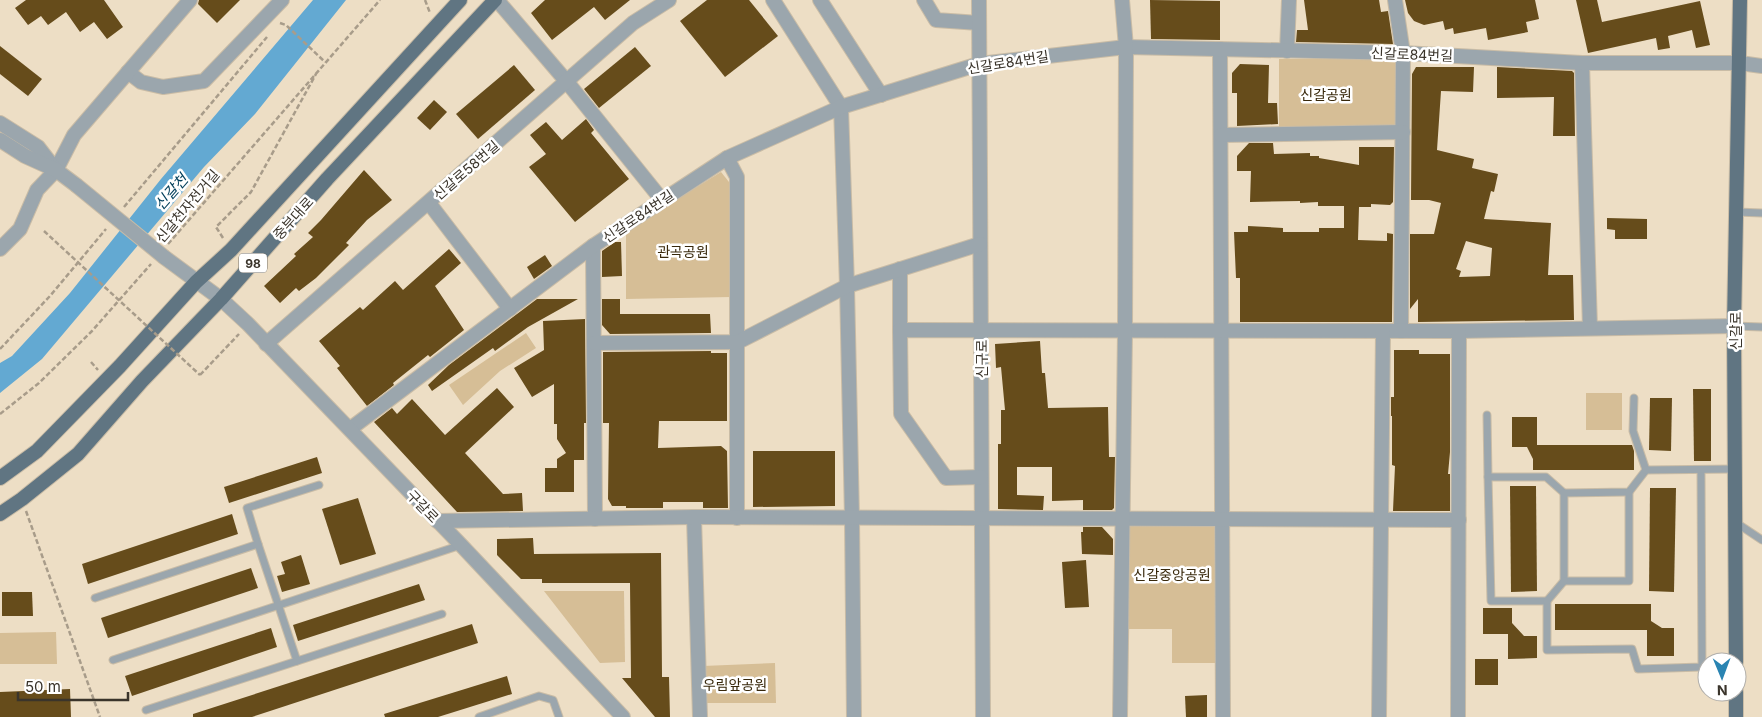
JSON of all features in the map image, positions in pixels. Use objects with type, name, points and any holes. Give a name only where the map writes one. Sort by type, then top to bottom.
[{"type":"main road","name":"중부대로","points":[[0,478],[37,451],[120,366],[196,282],[231,250],[460,0]]},
{"type":"main road","name":"중부대로","points":[[0,514],[22,499],[78,454],[142,382],[221,299],[327,179],[496,0]]},
{"type":"main road","name":"신갈로","points":[[1736,652],[1734,326],[1740,0]]},
{"type":"main road","points":[[1736,702],[1736,717]]},
{"type":"street","points":[[0,249],[20,229],[37,190],[56,170],[74,135],[190,0]]},
{"type":"street","points":[[128,72],[141,82],[164,87],[204,81],[282,0]]},
{"type":"street","points":[[496,0],[567,82],[662,200]]},
{"type":"street","name":"신갈로58번길","points":[[266,344],[634,23],[669,0]]},
{"type":"street","points":[[773,0],[841,107],[852,518],[854,717]]},
{"type":"street","points":[[820,0],[881,95]]},
{"type":"street","points":[[924,0],[936,20],[979,23]]},
{"type":"street","name":"신구로","points":[[978,0],[983,717]]},
{"type":"street","points":[[1120,717],[1126,331],[1126,48],[1122,0]]},
{"type":"street","points":[[1287,50],[1289,0]]},
{"type":"street","points":[[1396,0],[1403,53],[1401,331]]},
{"type":"street","name":"신갈로84번길","points":[[350,429],[593,246],[728,158],[841,107],[979,64],[1126,48],[1403,53],[1582,63],[1740,64],[1762,66]]},
{"type":"street","points":[[1220,49],[1223,717]]},
{"type":"street","points":[[1582,63],[1590,328]]},
{"type":"street","points":[[0,123],[38,146],[56,170]]},
{"type":"street","points":[[1220,135],[1403,132]]},
{"type":"street","points":[[0,140],[26,156],[56,170]]},
{"type":"street","points":[[728,158],[737,177],[737,518]]},
{"type":"street","name":"구갈로","points":[[56,170],[163,253],[196,282],[221,299],[248,324],[623,717]]},
{"type":"street","points":[[429,203],[510,309]]},
{"type":"street","points":[[594,343],[738,342],[847,286],[980,244]]},
{"type":"street","points":[[593,246],[595,519]]},
{"type":"street","points":[[900,270],[900,414],[946,478],[981,477]]},
{"type":"street","points":[[900,330],[981,332],[1401,331],[1734,326]]},
{"type":"street","points":[[1458,717],[1459,330]]},
{"type":"street","points":[[1379,717],[1383,331]]},
{"type":"street","points":[[437,521],[694,517],[1459,520]]},
{"type":"street","points":[[694,517],[700,717]]},
{"type":"lane","points":[[1737,212],[1762,212]]},
{"type":"lane","points":[[1734,326],[1762,327]]},
{"type":"lane","points":[[1634,398],[1633,431],[1646,470]]},
{"type":"lane","points":[[1487,415],[1491,601],[1547,601]]},
{"type":"lane","points":[[1646,470],[1735,469]]},
{"type":"lane","points":[[1564,581],[1629,581],[1629,492],[1646,470]]},
{"type":"lane","points":[[1564,493],[1564,581],[1547,601],[1547,650],[1632,650],[1638,669],[1702,667],[1701,470]]},
{"type":"lane","points":[[1488,477],[1546,477],[1564,493],[1629,492]]},
{"type":"lane","points":[[298,660],[247,508],[319,486]]},
{"type":"lane","points":[[1735,522],[1762,540]]},
{"type":"lane","points":[[95,598],[258,544]]},
{"type":"lane","points":[[113,660],[461,546]]},
{"type":"lane","points":[[146,710],[442,614]]},
{"type":"lane","points":[[479,717],[539,696],[554,700],[559,717]]},
{"type":"path","name":"신갈천자전거길","points":[[0,414],[39,383],[92,331],[163,253],[380,0]]},
{"type":"path","points":[[280,22],[286,25],[325,62]]},
{"type":"path","points":[[120,212],[267,38]]},
{"type":"path","points":[[231,250],[216,227],[251,192],[319,69]]},
{"type":"path","points":[[0,349],[50,296],[107,228]]},
{"type":"path","points":[[44,232],[200,375],[248,324]]},
{"type":"path","points":[[22,499],[100,717]]},
{"type":"green space","name":"신갈공원","points":[[1279,59],[1400,59],[1398,126],[1279,130]]},
{"type":"green space","name":"관곡공원","points":[[721,172],[729,182],[731,297],[626,299],[626,231]]},
{"type":"green space","points":[[526,333],[536,348],[500,371],[463,405],[449,385]]},
{"type":"green space","points":[[1586,393],[1622,393],[1622,430],[1586,430]]},
{"type":"green space","name":"신갈중앙공원","points":[[1122,518],[1223,519],[1222,663],[1172,663],[1172,629],[1121,629]]},
{"type":"green space","points":[[544,591],[624,591],[625,662],[600,663]]},
{"type":"green space","points":[[56,632],[57,664],[0,664],[0,633]]},
{"type":"green space","name":"우림앞공원","points":[[775,663],[776,703],[704,703],[703,666]]},
{"type":"water","name":"신갈천","points":[[313,0],[346,0],[255,114],[204,167],[42,359],[0,393],[0,363],[12,356],[70,293],[161,179]]},
{"type":"building","points":[[26,0],[104,0],[123,27],[107,39],[94,22],[80,32],[66,12],[48,25],[41,16],[28,25],[15,8]]},
{"type":"building","points":[[199,0],[240,0],[217,23],[198,4]]},
{"type":"building","points":[[545,0],[630,0],[605,20],[594,7],[552,40],[531,13]]},
{"type":"building","points":[[707,0],[749,0],[778,36],[725,77],[680,21]]},
{"type":"building","points":[[1150,0],[1220,1],[1220,40],[1151,39]]},
{"type":"building","points":[[1304,0],[1379,0],[1381,12],[1388,11],[1393,44],[1296,42],[1297,30],[1308,30]]},
{"type":"building","points":[[1405,0],[1535,0],[1539,19],[1526,22],[1528,32],[1488,40],[1486,28],[1454,34],[1453,28],[1445,30],[1443,21],[1424,25],[1414,21],[1408,13]]},
{"type":"building","points":[[1576,0],[1597,0],[1602,22],[1700,1],[1710,45],[1696,48],[1692,30],[1668,36],[1670,48],[1658,50],[1656,38],[1588,53]]},
{"type":"building","points":[[0,46],[42,79],[28,96],[0,74]]},
{"type":"building","points":[[635,47],[651,66],[599,108],[584,89]]},
{"type":"building","points":[[1240,64],[1269,65],[1268,103],[1277,103],[1278,124],[1237,126],[1237,93],[1232,93],[1232,73]]},
{"type":"building","points":[[514,65],[535,90],[478,139],[456,114]]},
{"type":"building","points":[[1416,67],[1474,67],[1473,92],[1441,91],[1437,150],[1474,159],[1472,168],[1498,174],[1494,192],[1491,191],[1484,219],[1551,223],[1548,275],[1573,275],[1574,320],[1418,322],[1418,299],[1410,309],[1410,234],[1434,234],[1441,203],[1429,200],[1411,200],[1412,74]],"holes":[[[1466,241],[1492,248],[1490,276],[1459,277],[1461,271],[1456,269]]]},
{"type":"building","points":[[1497,67],[1572,71],[1574,73],[1575,136],[1553,136],[1554,97],[1497,98]]},
{"type":"building","points":[[434,100],[447,112],[430,130],[417,118]]},
{"type":"building","points":[[586,119],[594,130],[591,133],[629,179],[575,222],[529,167],[546,154],[530,135],[546,122],[562,140]]},
{"type":"building","points":[[1249,143],[1273,143],[1274,154],[1310,153],[1310,156],[1319,156],[1319,158],[1359,165],[1359,147],[1394,147],[1393,202],[1390,205],[1371,204],[1371,207],[1359,207],[1358,240],[1387,241],[1387,233],[1393,234],[1392,322],[1240,322],[1240,278],[1236,278],[1234,232],[1248,232],[1248,226],[1283,228],[1283,232],[1319,232],[1319,228],[1344,228],[1344,206],[1318,206],[1318,202],[1300,203],[1300,201],[1250,202],[1251,171],[1237,171],[1237,156]]},
{"type":"building","points":[[364,170],[392,200],[367,220],[346,243],[349,245],[316,278],[299,291],[296,288],[280,303],[264,286],[313,237],[308,233]]},
{"type":"building","points":[[1607,218],[1647,219],[1647,239],[1615,239],[1615,230],[1607,229]]},
{"type":"building","points":[[615,242],[621,242],[622,276],[602,277],[602,251]]},
{"type":"building","points":[[449,249],[461,263],[435,286],[464,330],[430,357],[428,355],[367,406],[337,368],[340,366],[319,341],[360,307],[363,310],[395,281],[403,290]]},
{"type":"building","points":[[545,255],[552,266],[534,279],[527,267]]},
{"type":"building","points":[[537,299],[578,299],[528,327],[495,351],[493,348],[432,391],[428,385],[449,365]]},
{"type":"building","points":[[602,299],[620,299],[620,314],[710,314],[711,333],[610,334],[602,325]]},
{"type":"building","points":[[585,319],[586,423],[584,423],[584,460],[574,460],[574,492],[545,492],[545,468],[557,468],[557,459],[566,453],[557,439],[557,424],[554,424],[554,384],[532,397],[514,368],[544,350],[543,321]]},
{"type":"building","points":[[1040,341],[1042,373],[1045,373],[1048,408],[1108,407],[1109,457],[1115,457],[1114,508],[1112,510],[1083,510],[1083,500],[1052,501],[1052,467],[1017,467],[1017,495],[1044,496],[1043,510],[998,509],[998,444],[1001,444],[1001,410],[1005,410],[1001,367],[996,368],[995,344]]},
{"type":"building","points":[[1394,350],[1419,350],[1419,354],[1450,354],[1450,452],[1448,474],[1450,474],[1450,511],[1393,511],[1395,466],[1392,465],[1391,397],[1394,397]]},
{"type":"building","points":[[711,351],[711,353],[727,353],[727,421],[659,421],[658,448],[721,446],[727,451],[728,508],[703,508],[703,502],[663,502],[663,508],[612,506],[608,499],[609,423],[603,423],[603,352]]},
{"type":"building","points":[[497,388],[514,407],[465,453],[503,494],[522,493],[523,511],[457,512],[374,422],[392,408],[397,414],[412,399],[445,435]]},
{"type":"building","points":[[1693,389],[1711,389],[1711,461],[1694,461]]},
{"type":"building","points":[[1650,398],[1672,398],[1671,451],[1649,450]]},
{"type":"building","points":[[1512,417],[1537,417],[1537,445],[1632,445],[1634,451],[1634,470],[1533,470],[1533,459],[1527,447],[1512,447]]},
{"type":"building","points":[[753,451],[835,451],[835,506],[753,507]]},
{"type":"building","points":[[317,457],[322,473],[229,503],[224,487]]},
{"type":"building","points":[[1510,486],[1536,486],[1537,591],[1511,592]]},
{"type":"building","points":[[1650,488],[1676,488],[1674,592],[1649,591]]},
{"type":"building","points":[[358,498],[376,554],[340,565],[322,509]]},
{"type":"building","points":[[232,514],[238,534],[88,584],[82,564]]},
{"type":"building","points":[[1083,527],[1102,527],[1113,539],[1113,555],[1082,554],[1081,532],[1083,532]]},
{"type":"building","points":[[533,538],[534,554],[661,553],[662,677],[669,677],[670,717],[655,717],[622,678],[631,678],[630,583],[542,583],[542,579],[521,579],[497,555],[497,539]]},
{"type":"building","points":[[301,555],[310,584],[282,592],[277,576],[285,574],[281,562]]},
{"type":"building","points":[[1086,560],[1089,607],[1065,608],[1062,562]]},
{"type":"building","points":[[251,568],[258,588],[108,638],[101,618]]},
{"type":"building","points":[[419,584],[425,600],[298,641],[293,625]]},
{"type":"building","points":[[2,592],[32,592],[33,616],[2,616]]},
{"type":"building","points":[[1555,604],[1651,604],[1651,621],[1662,628],[1674,628],[1674,656],[1647,656],[1647,630],[1555,630]]},
{"type":"building","points":[[1483,608],[1512,608],[1512,623],[1524,636],[1537,636],[1537,658],[1508,659],[1508,634],[1483,634]]},
{"type":"building","points":[[472,624],[478,643],[252,717],[193,717],[193,714]]},
{"type":"building","points":[[271,628],[277,647],[132,696],[125,676]]},
{"type":"building","points":[[1475,659],[1498,659],[1498,685],[1475,685]]},
{"type":"building","points":[[507,676],[512,694],[438,717],[385,717],[384,714]]},
{"type":"building","points":[[70,689],[71,717],[0,717],[0,692]]},
{"type":"building","points":[[1207,695],[1207,717],[1186,717],[1185,696]]}]
